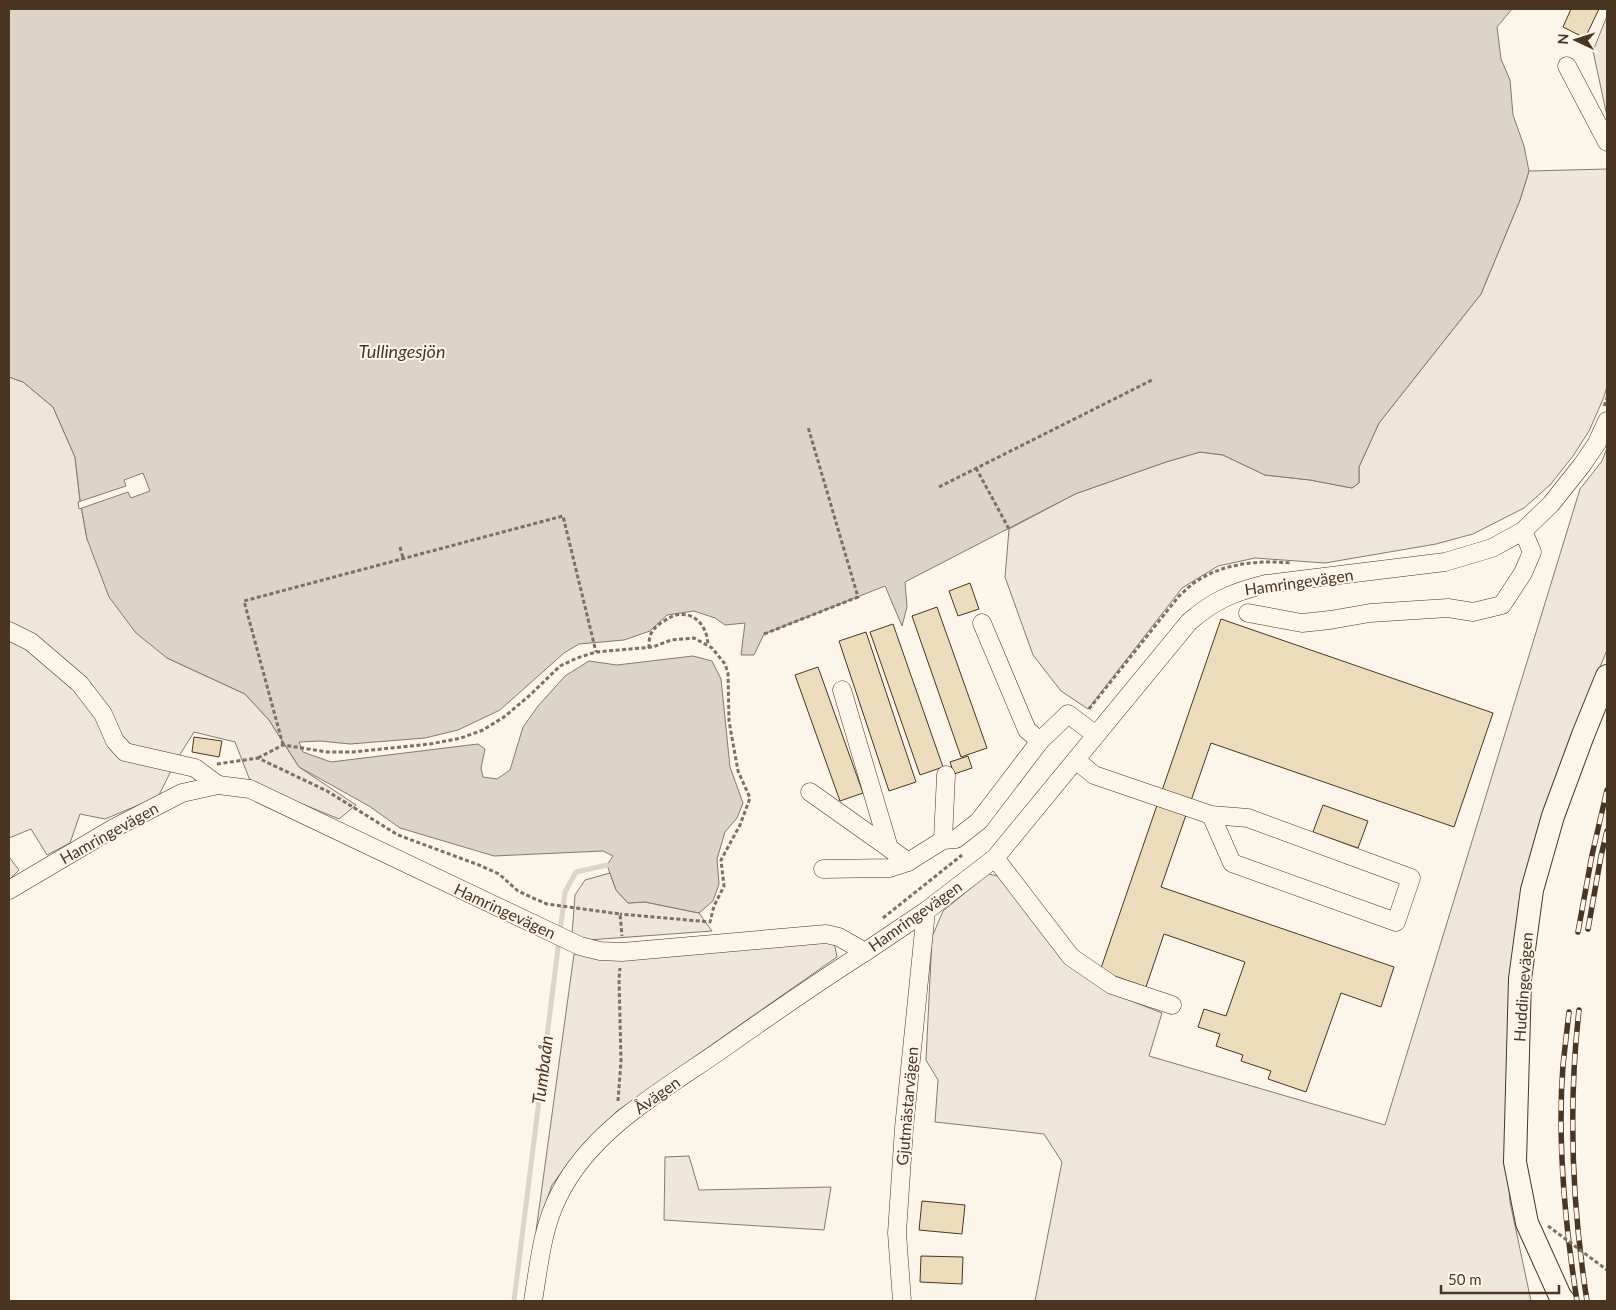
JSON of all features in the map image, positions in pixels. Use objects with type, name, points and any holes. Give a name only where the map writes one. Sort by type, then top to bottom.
[{"type":"main road","name":"Huddingevägen","points":[[1562,1298],[1527,1224],[1515,1162],[1520,979],[1532,890],[1551,824],[1582,735],[1607,676]]},
{"type":"street","points":[[1568,66],[1607,142]]},
{"type":"street","name":"Hamringevägen","points":[[9,890],[114,828],[182,793],[218,785],[250,789],[580,946],[600,951],[622,952],[826,934],[839,937],[865,952],[926,912],[995,858],[1190,622],[1206,607],[1238,591],[1266,584],[1445,562],[1492,548],[1523,531],[1551,504],[1597,443],[1604,417]]},
{"type":"street","points":[[1248,613],[1302,623],[1370,613],[1448,608],[1473,612],[1502,605],[1523,573],[1532,552],[1523,531]]},
{"type":"street","points":[[982,623],[1027,730],[1040,741]]},
{"type":"street","points":[[9,631],[31,642],[80,684],[102,714],[115,742],[125,752],[195,768],[218,785]]},
{"type":"street","points":[[842,690],[889,848]]},
{"type":"street","points":[[823,869],[890,868],[908,862],[943,840],[956,838],[979,821],[1040,741],[1068,714],[1096,735]]},
{"type":"street","points":[[1076,760],[1094,775],[1211,815],[1248,818],[1411,878],[1396,922],[1232,863],[1211,815]]},
{"type":"street","points":[[943,840],[946,775]]},
{"type":"street","points":[[810,792],[908,862]]},
{"type":"street","points":[[995,858],[1071,957],[1112,985],[1172,1006]]},
{"type":"street","name":"Gjutmästarvägen","points":[[902,1301],[897,1232],[904,1128],[926,912]]},
{"type":"street","name":"Åvägen","points":[[533,1301],[546,1228],[559,1194],[583,1158],[625,1117],[865,952]]},
{"type":"path","points":[[939,486],[1154,379]]},
{"type":"path","points":[[1604,417],[1607,398]]},
{"type":"path","points":[[764,634],[858,597],[808,427]]},
{"type":"path","points":[[976,468],[1009,529]]},
{"type":"path","points":[[283,745],[244,601],[563,516],[596,652]]},
{"type":"path","points":[[400,547],[403,558]]},
{"type":"path","points":[[649,648],[650,633],[656,627],[666,619],[686,615],[692,616],[701,624],[705,631],[708,646]]},
{"type":"path","points":[[195,768],[258,758],[283,745],[327,752],[353,752],[430,744],[461,738],[483,730],[504,717],[560,666],[577,658],[596,652],[649,648],[671,640],[694,638],[712,648],[725,664],[728,673],[729,721],[738,771],[750,798],[740,825],[722,860],[724,886],[714,906],[710,922],[591,911],[547,904],[518,891],[499,874],[398,835],[327,791],[258,758]]},
{"type":"path","points":[[615,1126],[621,1061],[619,979],[622,952],[620,914]]},
{"type":"path","points":[[1544,1220],[1548,1226],[1607,1270]]},
{"type":"shaded area","points":[[1607,16],[1607,116],[1593,51]]},
{"type":"shaded area","points":[[1607,169],[1607,386],[1589,431],[1573,456],[1550,485],[1524,508],[1473,534],[1436,544],[1325,563],[1255,558],[1218,566],[1182,588],[1088,709],[1061,691],[1033,655],[1005,577],[1009,529],[1075,494],[1200,452],[1223,455],[1265,475],[1310,480],[1352,488],[1359,483],[1359,467],[1379,423],[1481,294],[1520,200],[1529,171]]},
{"type":"shaded area","points":[[9,377],[23,382],[53,407],[75,457],[87,539],[167,658],[245,694],[269,720],[299,767],[356,805],[339,819],[251,783],[235,742],[194,732],[176,761],[158,797],[105,819],[80,814],[70,843],[47,855],[31,829],[9,838]]},
{"type":"shaded area","points":[[1607,448],[1607,650],[1541,817],[1526,872],[1506,1150],[1510,1202],[1531,1301],[1035,1301],[1062,1162],[1044,1134],[935,1122],[938,1080],[926,1060],[932,937],[943,911],[988,874],[1004,877],[1116,995],[1162,1013],[1149,1056],[1385,1125],[1580,489],[1602,461]]},
{"type":"shaded area","points":[[9,857],[19,870],[9,880]]},
{"type":"shaded area","points":[[610,873],[616,890],[628,903],[645,902],[699,913],[712,931],[588,940],[572,934],[575,895],[585,880]]},
{"type":"shaded area","points":[[830,940],[835,947],[837,957],[617,1111],[576,1153],[552,1185],[536,1231],[574,954],[626,960]]},
{"type":"shaded area","points":[[689,1156],[699,1190],[831,1187],[824,1230],[664,1220],[665,1157]]},
{"type":"water","name":"Tullingesjön","points":[[9,9],[1512,9],[1497,27],[1501,59],[1510,80],[1513,115],[1524,146],[1529,171],[1520,200],[1481,294],[1379,423],[1359,467],[1359,483],[1352,488],[1310,480],[1265,475],[1223,455],[1200,452],[1075,494],[905,582],[907,607],[902,626],[885,586],[764,634],[754,655],[741,655],[745,623],[725,625],[715,618],[694,611],[667,615],[650,631],[624,640],[579,644],[564,653],[500,710],[458,730],[425,738],[350,744],[320,741],[299,742],[303,752],[331,762],[478,744],[485,749],[481,768],[483,777],[497,779],[510,770],[523,727],[538,706],[565,676],[589,661],[617,665],[693,656],[712,661],[721,679],[730,767],[743,803],[737,818],[725,832],[717,859],[719,884],[713,901],[699,913],[645,902],[628,903],[616,890],[607,865],[613,856],[603,851],[494,856],[400,828],[369,806],[299,767],[269,720],[245,694],[167,658],[136,633],[109,597],[87,539],[75,457],[53,407],[23,382],[9,377]]},
{"type":"pier","points":[[143,473],[150,491],[131,498],[128,492],[79,509],[78,502],[126,486],[124,480]]},
{"type":"building","points":[[1571,9],[1599,9],[1585,38],[1563,27]]},
{"type":"building","points":[[970,583],[979,609],[958,616],[949,591]]},
{"type":"building","points":[[937,607],[987,748],[961,757],[912,616]]},
{"type":"building","points":[[1221,619],[1493,713],[1454,827],[1211,743],[1161,887],[1394,967],[1381,1007],[1341,993],[1306,1092],[1268,1079],[1271,1071],[1241,1061],[1243,1055],[1216,1046],[1220,1034],[1198,1027],[1204,1009],[1226,1016],[1245,962],[1164,934],[1146,987],[1100,971]]},
{"type":"building","points":[[893,624],[943,767],[920,775],[870,632]]},
{"type":"building","points":[[866,632],[916,782],[889,791],[839,641]]},
{"type":"building","points":[[818,667],[863,793],[840,801],[795,675]]},
{"type":"building","points":[[194,737],[222,741],[219,757],[192,752]]},
{"type":"building","points":[[968,756],[972,768],[954,774],[950,762]]},
{"type":"building","points":[[1323,805],[1368,821],[1358,848],[1313,832]]},
{"type":"building","points":[[922,1201],[965,1205],[962,1234],[919,1230]]},
{"type":"building","points":[[921,1256],[963,1257],[962,1284],[920,1282]]},
{"type":"waterway","name":"Tumbaån","points":[[514,1301],[565,892],[576,872],[607,865]]},
{"type":"railway","points":[[1578,932],[1592,855],[1607,790]]},
{"type":"railway","points":[[1588,929],[1607,831]]},
{"type":"railway","points":[[1579,1010],[1574,1083],[1573,1156],[1578,1229],[1587,1301]]},
{"type":"railway","points":[[1569,1012],[1563,1065],[1561,1124],[1563,1183],[1577,1301]]}]
